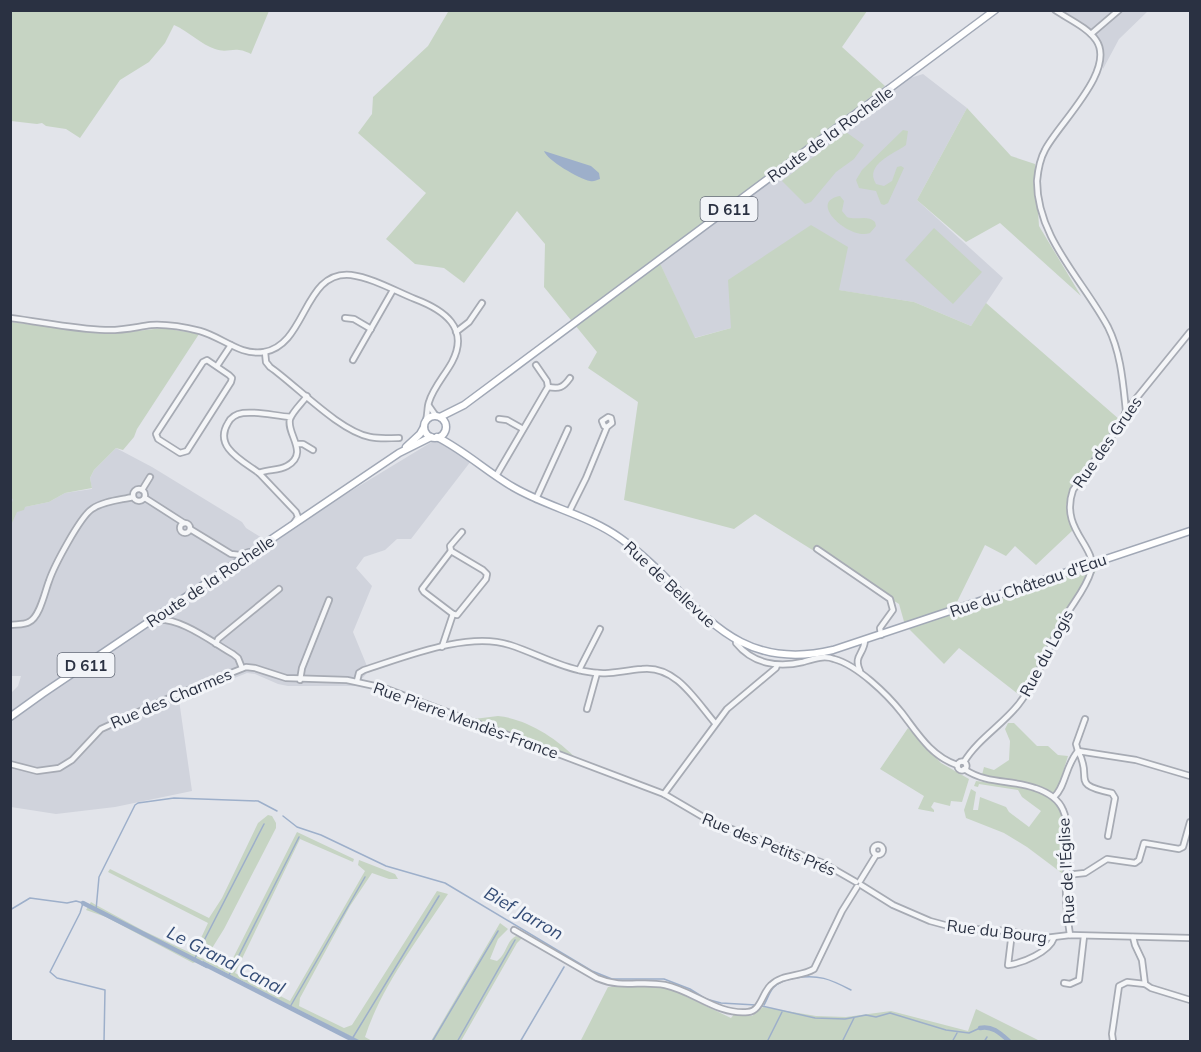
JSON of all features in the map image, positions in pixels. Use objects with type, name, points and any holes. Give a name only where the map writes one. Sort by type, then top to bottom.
[{"type":"main road","name":"Route de la Rochelle","points":[[464,405],[995,11]]},
{"type":"main road","name":"D 611","points":[[438,416],[464,405]]},
{"type":"main road","name":"D 611","points":[[445,428],[464,405]]},
{"type":"main road","points":[[438,416],[445,428],[434,437],[426,433],[424,427],[426,420],[438,416]]},
{"type":"main road","name":"Route de la Rochelle","points":[[399,453],[420,434],[424,427]]},
{"type":"main road","name":"Rue de Bellevue","points":[[445,428],[448,438],[455,447]]},
{"type":"main road","name":"Route de la Rochelle","points":[[10,715],[399,453],[422,440],[434,437]]},
{"type":"main road","name":"Rue de Bellevue","points":[[434,437],[455,447],[496,476],[536,499],[601,526],[632,547],[710,622],[736,640],[770,652],[801,655],[833,650],[865,640]]},
{"type":"main road","name":"Rue du Château d'Eau","points":[[865,640],[1191,531]]},
{"type":"street","points":[[1055,10],[1091,34],[1101,52],[1099,69],[1045,149],[1037,184],[1044,220],[1052,239],[1102,317],[1113,339],[1123,378],[1126,411]]},
{"type":"street","points":[[1091,34],[1119,10]]},
{"type":"street","points":[[10,318],[108,330],[150,325],[175,326],[207,333],[249,352],[265,352],[287,339],[317,291],[331,279],[342,275],[354,276],[437,308],[451,321],[456,332],[455,356],[428,404],[426,420]]},
{"type":"street","points":[[353,360],[393,290]]},
{"type":"street","points":[[456,332],[469,322],[482,303]]},
{"type":"street","points":[[345,318],[354,319],[371,329]]},
{"type":"street","name":"Rue des Grues","points":[[1092,563],[1070,518],[1069,500],[1077,482],[1120,424],[1126,411],[1191,332]]},
{"type":"street","points":[[217,366],[231,345]]},
{"type":"street","points":[[265,352],[268,364],[336,419],[370,437],[399,438]]},
{"type":"street","points":[[208,361],[217,366],[231,376],[231,382],[187,451],[180,453],[158,439],[157,432],[203,362],[208,361]]},
{"type":"street","points":[[496,476],[548,387],[547,381],[536,365]]},
{"type":"street","points":[[548,387],[565,386],[570,378]]},
{"type":"street","points":[[259,472],[290,464],[295,456],[297,444],[290,428],[291,417],[307,396]]},
{"type":"street","points":[[428,404],[438,416]]},
{"type":"street","points":[[291,417],[245,413],[235,416],[227,424],[224,440],[229,451],[259,472],[296,512],[297,519],[292,526]]},
{"type":"street","points":[[500,419],[507,420],[523,429]]},
{"type":"street","points":[[569,512],[607,427]]},
{"type":"street","points":[[536,499],[568,429]]},
{"type":"street","points":[[297,444],[303,444],[313,450]]},
{"type":"street","points":[[142,490],[150,477]]},
{"type":"street","points":[[133,497],[134,491],[142,490]]},
{"type":"street","points":[[142,490],[145,498]]},
{"type":"street","points":[[133,497],[137,501],[145,498]]},
{"type":"street","points":[[10,625],[27,624],[34,617],[52,574],[74,532],[89,512],[102,504],[133,497]]},
{"type":"street","points":[[145,498],[231,554],[240,555],[254,551]]},
{"type":"street","points":[[453,615],[422,589],[451,551],[450,546],[462,532]]},
{"type":"street","points":[[817,549],[890,599],[892,610],[880,628],[881,635]]},
{"type":"street","points":[[451,551],[483,570],[487,577],[462,610],[457,615],[453,615]]},
{"type":"street","name":"Rue du Logis","points":[[964,762],[972,751],[1011,713],[1025,694],[1064,619],[1087,581],[1092,563]]},
{"type":"street","points":[[216,644],[218,639],[279,589]]},
{"type":"street","points":[[300,680],[302,668],[329,600]]},
{"type":"street","points":[[442,647],[453,615]]},
{"type":"street","points":[[151,621],[163,618],[172,620],[237,657],[242,668]]},
{"type":"street","points":[[579,670],[600,629]]},
{"type":"street","points":[[736,640],[736,644],[749,655],[777,665],[789,665],[824,657],[849,664],[900,710],[930,749],[948,762],[957,765],[959,769],[964,769],[966,766],[964,762],[957,765]]},
{"type":"street","points":[[862,674],[857,664],[865,640]]},
{"type":"street","points":[[357,681],[359,673],[364,670],[442,647],[483,641],[498,642],[511,645],[566,668],[618,674],[643,668],[657,669],[672,675],[682,684],[715,723]]},
{"type":"street","points":[[664,794],[727,709],[777,665]]},
{"type":"street","name":"Rue Pierre Mendès-France","points":[[242,668],[255,668],[278,676],[300,680],[357,681],[384,688],[584,764]]},
{"type":"street","name":"Rue des Charmes","points":[[10,764],[37,771],[59,768],[72,760],[102,729],[242,668]]},
{"type":"street","points":[[587,709],[597,673]]},
{"type":"street","points":[[1085,719],[1076,744],[1086,784],[1090,789],[1112,793],[1115,798],[1108,836]]},
{"type":"street","points":[[1078,751],[1136,760],[1191,776]]},
{"type":"street","points":[[1054,797],[1060,792],[1070,760],[1078,751]]},
{"type":"street","name":"Rue des Petits Prés","points":[[584,764],[664,794],[710,821],[823,863],[858,884]]},
{"type":"street","name":"Rue de l'Église","points":[[964,769],[983,779],[1034,788],[1054,797],[1064,812],[1066,820],[1066,897],[1070,935]]},
{"type":"street","points":[[1066,874],[1085,873],[1107,859],[1135,863],[1139,860],[1144,843],[1147,842],[1179,849],[1182,847],[1191,822]]},
{"type":"street","points":[[514,930],[608,983],[663,984],[716,1007],[750,1012],[758,1008],[766,990],[776,981],[814,969],[842,911],[876,855]]},
{"type":"street","name":"Rue du Bourg","points":[[858,884],[893,905],[946,926],[1012,932],[1045,938],[1070,935],[1191,938]]},
{"type":"street","points":[[1012,932],[1008,964],[1018,963],[1046,948],[1054,938]]},
{"type":"street","points":[[1064,983],[1070,984],[1079,980],[1084,936]]},
{"type":"street","points":[[1133,937],[1142,960],[1145,984]]},
{"type":"street","points":[[1113,1041],[1119,986],[1127,982],[1145,984],[1151,988],[1191,1000]]},
{"type":"shaded area","points":[[1063,11],[1148,11],[1119,39],[1103,69],[1102,47],[1096,37]]},
{"type":"shaded area","points":[[923,74],[967,108],[917,200],[1003,278],[971,326],[914,302],[838,290],[731,328],[694,338],[658,259],[885,86]]},
{"type":"shaded area","points":[[435,440],[471,461],[411,539],[397,539],[385,550],[364,557],[356,568],[372,586],[353,632],[369,671],[355,686],[288,686],[247,673],[179,700],[192,791],[115,807],[56,814],[11,807],[11,693],[18,686],[21,676],[11,676],[10,487],[25,507],[49,502],[65,493],[92,489],[90,478],[94,470],[116,448],[152,467],[242,522],[246,528],[272,544],[313,514]]},
{"type":"green space","points":[[11,10],[269,11],[251,54],[240,50],[215,49],[174,25],[165,43],[149,62],[120,80],[80,138],[66,129],[46,126],[42,123],[11,121]]},
{"type":"green space","points":[[446,11],[867,11],[842,47],[885,86],[658,259],[695,338],[731,328],[728,280],[811,225],[848,247],[839,290],[914,302],[971,326],[986,303],[1120,420],[1080,475],[1066,505],[1073,530],[1036,565],[1015,546],[1006,556],[985,545],[955,606],[1097,569],[1022,697],[959,648],[944,664],[905,625],[899,604],[755,514],[734,529],[624,500],[638,402],[588,368],[597,352],[544,287],[545,244],[517,211],[464,283],[444,268],[415,264],[386,239],[426,193],[358,133],[372,114],[373,97],[428,46],[448,12]]},
{"type":"green space","points":[[967,108],[1011,156],[1035,164],[1039,226],[1081,296],[1000,223],[966,242],[917,200]]},
{"type":"green space","points":[[903,130],[908,131],[906,145],[882,160],[874,171],[873,177],[876,184],[884,186],[892,181],[897,167],[904,168],[888,203],[884,205],[881,204],[876,191],[859,188],[856,180],[862,170]]},
{"type":"green space","points":[[846,132],[864,145],[854,159],[836,172],[811,202],[805,204],[782,181]]},
{"type":"green space","points":[[840,196],[844,201],[842,211],[847,217],[869,218],[875,222],[876,226],[870,233],[862,234],[853,231],[835,220],[828,205],[831,200]]},
{"type":"green space","points":[[934,228],[982,272],[953,304],[905,260]]},
{"type":"green space","points":[[11,322],[94,333],[111,334],[163,328],[199,334],[134,437],[123,450],[116,448],[94,470],[90,478],[92,488],[65,493],[49,502],[25,507],[24,510],[17,512],[11,525],[13,499],[10,498]]},
{"type":"green space","points":[[498,716],[530,725],[560,744],[577,759],[474,719]]},
{"type":"green space","points":[[1008,723],[1014,723],[1037,746],[1048,746],[1058,755],[1068,756],[1058,788],[1054,793],[1029,783],[982,775],[984,767],[994,770],[1009,760],[1010,741],[1005,729]]},
{"type":"green space","points":[[908,728],[941,763],[969,779],[962,802],[951,801],[950,806],[934,802],[931,807],[934,812],[918,809],[924,796],[880,769]]},
{"type":"green space","points":[[976,781],[1025,788],[1049,797],[1057,804],[1063,813],[1066,827],[1063,874],[1004,833],[966,818],[964,810],[971,789],[976,792],[973,810],[978,810],[980,797],[1006,807],[1009,812],[1029,827],[1041,811],[1022,797],[1018,790],[979,784],[978,787],[974,786]]},
{"type":"green space","points":[[268,815],[272,816],[276,828],[224,929],[209,953],[195,951],[208,923],[108,872],[110,869],[209,918],[222,898],[258,823]]},
{"type":"green space","points":[[297,832],[354,859],[353,862],[300,839],[235,973],[290,1001],[365,871],[358,865],[359,860],[395,874],[398,879],[389,879],[372,873],[350,906],[300,998],[299,1006],[344,1028],[352,1025],[437,891],[448,894],[402,963],[372,1018],[365,1037],[374,1042],[360,1041],[201,960],[193,963],[106,917],[86,910],[91,902],[144,931],[227,970]]},
{"type":"green space","points":[[500,923],[508,929],[498,939],[490,959],[497,961],[513,938],[516,936],[522,938],[461,1041],[431,1041]]},
{"type":"green space","points":[[664,986],[731,1018],[735,1013],[752,1016],[763,1007],[816,1016],[846,1017],[891,1011],[968,1031],[976,1009],[1040,1041],[580,1042],[608,987]]},
{"type":"water","points":[[544,151],[591,166],[599,173],[600,179],[591,181],[579,177],[557,164]]},
{"type":"water","points":[[203,961],[361,1041],[350,1041],[201,965]]},
{"type":"waterway","name":"Bief Jarron","points":[[96,910],[99,877],[138,803],[174,798],[258,801],[277,811]]},
{"type":"waterway","name":"Bief Jarron","points":[[283,816],[297,827],[321,835],[386,866],[445,883],[592,971],[612,979],[664,979],[690,989],[706,999],[721,1003],[756,1005]]},
{"type":"waterway","points":[[194,960],[264,824]]},
{"type":"waterway","points":[[229,975],[299,837]]},
{"type":"waterway","points":[[290,1007],[365,877]]},
{"type":"waterway","points":[[352,1039],[439,896]]},
{"type":"waterway","points":[[10,910],[30,898],[83,903],[50,972],[57,978],[105,990],[104,1042]]},
{"type":"waterway","name":"Le Grand Canal","points":[[83,903],[207,966]]},
{"type":"waterway","points":[[432,1042],[498,931]]},
{"type":"waterway","points":[[457,1042],[515,940]]},
{"type":"waterway","points":[[520,1042],[564,967]]},
{"type":"waterway","points":[[764,1005],[775,986],[795,978],[824,978],[851,990]]},
{"type":"waterway","name":"Bief Jarron","points":[[762,1006],[815,1018],[845,1019],[866,1015],[876,1017],[890,1013],[946,1030],[969,1033],[980,1028]]},
{"type":"waterway","points":[[767,1042],[782,1012]]},
{"type":"waterway","points":[[842,1042],[854,1018]]},
{"type":"waterway","name":"Bief Jarron","points":[[980,1028],[992,1029],[1010,1042]]},
{"type":"waterway","points":[[952,1042],[957,1033]]},
{"type":"waterway","points":[[984,1042],[987,1037]]}]
